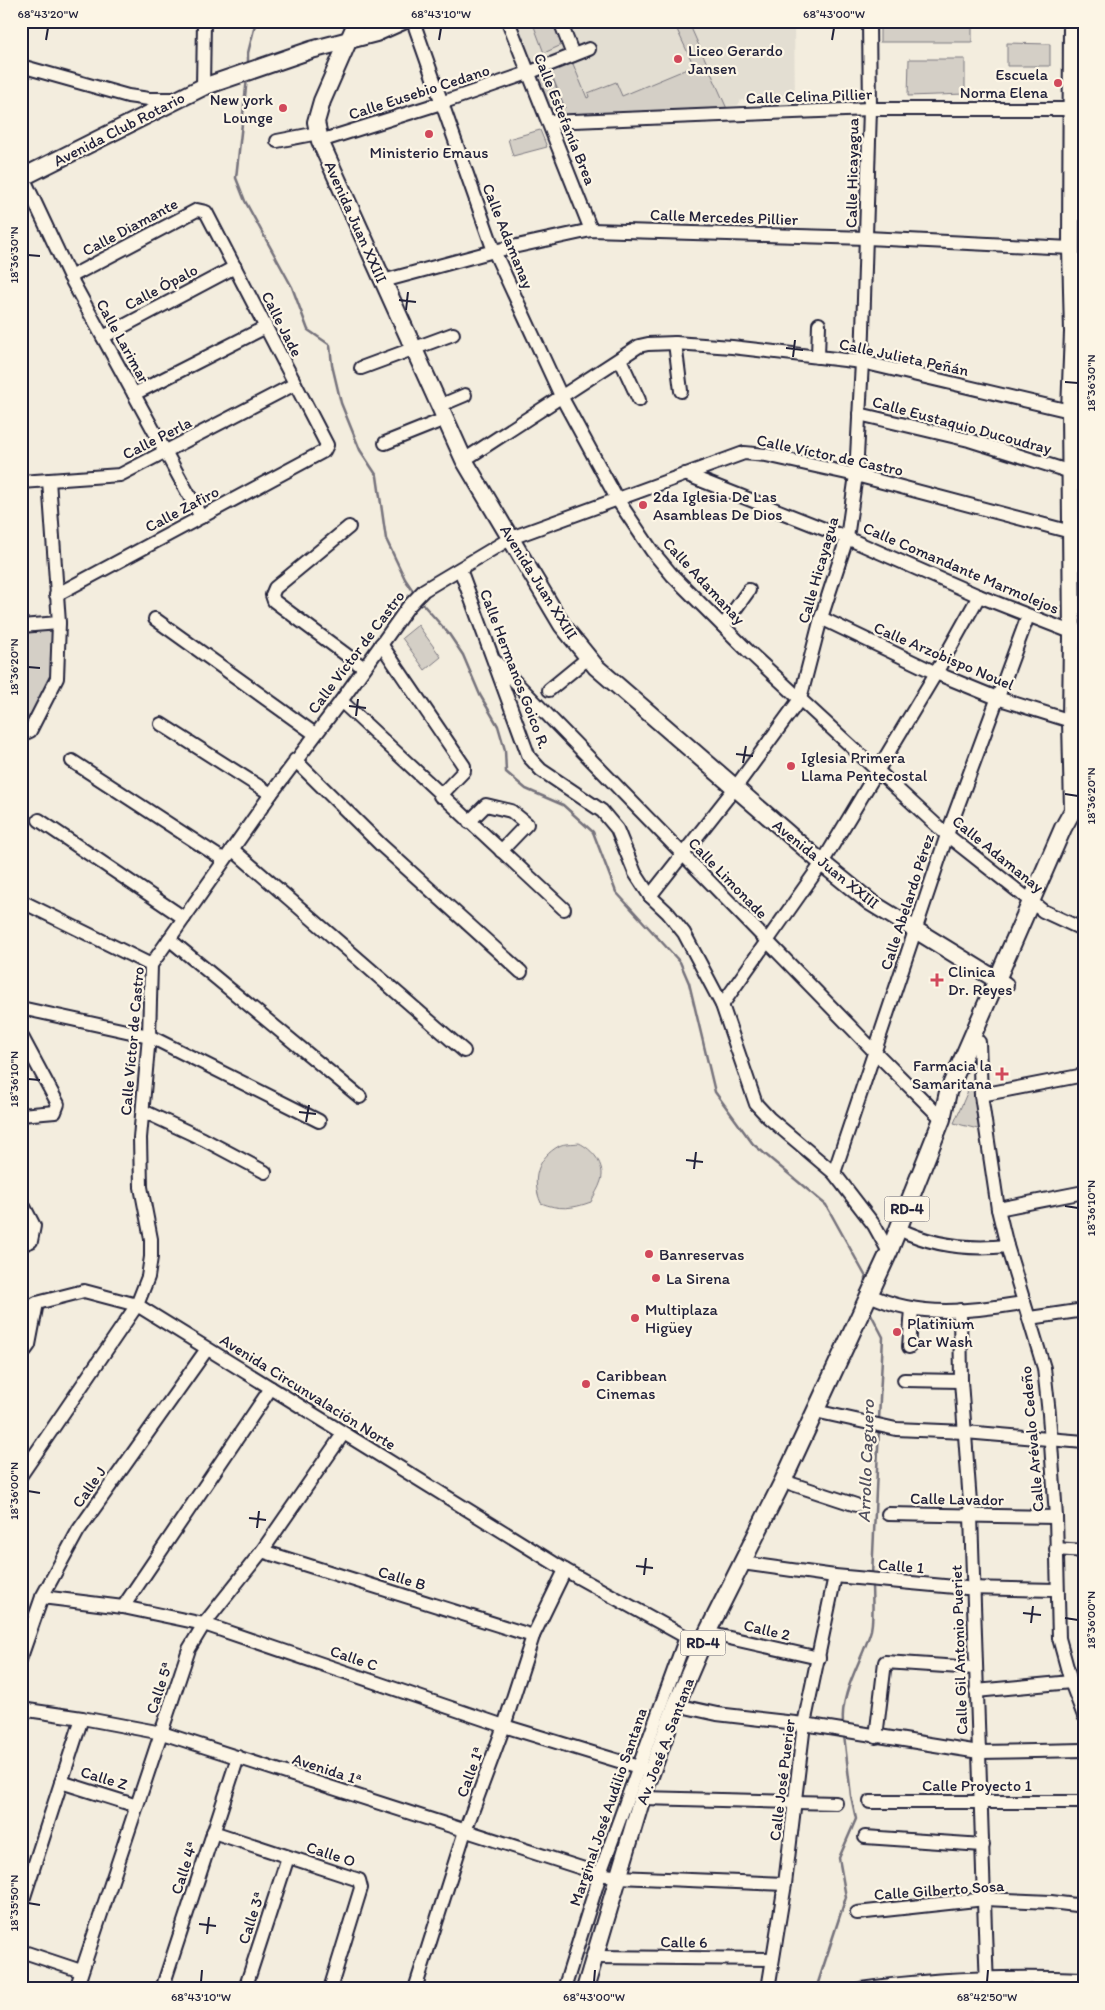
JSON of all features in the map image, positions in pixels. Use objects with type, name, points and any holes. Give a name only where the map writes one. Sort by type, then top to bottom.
[{"type":"main road","name":"Avenida Juan XXIII","points":[[357,21],[322,101],[316,122],[319,137],[464,460],[562,625],[596,667],[822,863],[870,902],[1001,983]]},
{"type":"main road","points":[[348,40],[379,21]]},
{"type":"main road","points":[[348,40],[376,34],[403,21]]},
{"type":"main road","name":"RD-4","points":[[942,1119],[948,1092],[1001,983],[1036,905],[1063,828],[1078,813],[1078,634],[1071,532],[1077,475],[1070,411],[1078,334],[1071,248],[1078,182],[1071,109],[1078,57],[1072,21]]},
{"type":"main road","name":"Avenida Club Rotario","points":[[22,178],[203,87],[348,40]]},
{"type":"main road","points":[[1078,813],[1084,787]]},
{"type":"main road","name":"RD-4","points":[[869,1297],[899,1229],[942,1119],[980,1042],[1001,983]]},
{"type":"main road","name":"Av. José A. Santana","points":[[585,1989],[642,1798],[645,1769],[676,1705],[707,1633],[783,1481],[869,1297]]},
{"type":"street","points":[[203,87],[204,21]]},
{"type":"street","name":"Calle Adamanay","points":[[414,21],[494,251],[562,396],[617,499],[652,551],[672,575],[723,626],[947,835],[1036,905],[1084,930]]},
{"type":"street","name":"Calle Estefanía Brea","points":[[508,21],[591,230]]},
{"type":"street","points":[[560,21],[573,55]]},
{"type":"street","name":"Calle Hicayagua","points":[[650,896],[735,788],[800,699],[821,618],[847,538],[856,475],[862,362],[870,109],[869,21]]},
{"type":"street","name":"Calle Eusebio Cedano","points":[[277,142],[319,137],[441,103],[528,73],[589,49]]},
{"type":"street","points":[[21,66],[96,89],[128,96],[149,99],[176,99]]},
{"type":"street","name":"Calle Celina Pillier","points":[[549,122],[870,109],[1071,109]]},
{"type":"street","name":"Calle Larimar","points":[[22,178],[70,277],[201,517]]},
{"type":"street","name":"Calle Diamante","points":[[70,277],[197,210],[206,212]]},
{"type":"street","name":"Calle Jade","points":[[206,212],[326,442],[327,446],[324,451]]},
{"type":"street","name":"Calle Mercedes Pillier","points":[[383,281],[494,251],[591,230],[867,238],[1071,248]]},
{"type":"street","name":"Calle Ópalo","points":[[102,337],[235,267]]},
{"type":"street","points":[[818,357],[819,324]]},
{"type":"street","points":[[134,394],[266,327]]},
{"type":"street","points":[[362,368],[452,334]]},
{"type":"street","points":[[675,343],[681,390]]},
{"type":"street","name":"Calle Julieta Peñán","points":[[464,460],[639,346],[648,344],[675,343],[862,362],[1070,411]]},
{"type":"street","points":[[620,359],[639,400]]},
{"type":"street","name":"Calle Perla","points":[[21,482],[120,475],[295,384]]},
{"type":"street","points":[[385,443],[442,412],[465,395]]},
{"type":"street","name":"Calle Eustaquio Ducoudray","points":[[859,414],[968,440],[1077,475]]},
{"type":"street","name":"Calle Zafiro","points":[[56,595],[324,451]]},
{"type":"street","name":"Calle Víctor de Castro","points":[[21,1474],[137,1305],[148,1277],[151,1239],[141,1186],[140,1138],[149,1036],[152,965],[295,760],[341,701],[408,607],[424,590],[511,538],[738,454],[766,455],[856,475],[1071,532]]},
{"type":"street","name":"Calle Comandante Marmolejos","points":[[685,474],[847,538],[1028,616],[1078,634]]},
{"type":"street","points":[[21,735],[30,731],[57,678],[59,623],[49,480]]},
{"type":"street","points":[[349,527],[275,588],[272,595],[274,601],[364,668]]},
{"type":"street","name":"Calle Hermanos Goico R.","points":[[460,569],[529,757],[541,770],[602,812],[616,829],[635,873],[650,896],[668,913],[684,933],[722,1005],[756,1104],[769,1118],[834,1173],[874,1224],[889,1252]]},
{"type":"street","points":[[723,626],[749,590]]},
{"type":"street","points":[[722,1005],[822,863],[936,673],[979,596]]},
{"type":"street","name":"Calle Abelardo Pérez","points":[[834,1173],[947,835],[1028,616]]},
{"type":"street","name":"Calle Arzobispo Nouel","points":[[821,618],[936,673],[997,698],[1077,725]]},
{"type":"street","points":[[155,619],[315,734]]},
{"type":"street","points":[[21,626],[59,623]]},
{"type":"street","points":[[381,644],[464,766],[464,771],[440,796]]},
{"type":"street","name":"Calle Limonade","points":[[492,658],[874,1052],[942,1119]]},
{"type":"street","points":[[549,690],[588,658]]},
{"type":"street","points":[[341,701],[440,796],[564,910]]},
{"type":"street","points":[[161,724],[271,794]]},
{"type":"street","points":[[295,760],[380,845],[521,972]]},
{"type":"street","points":[[72,761],[224,860]]},
{"type":"street","points":[[469,822],[486,805],[511,811],[527,824],[501,851]]},
{"type":"street","points":[[39,820],[184,918]]},
{"type":"street","points":[[232,849],[464,1051]]},
{"type":"street","points":[[21,901],[152,965]]},
{"type":"street","points":[[169,939],[360,1097]]},
{"type":"street","points":[[21,1008],[149,1036],[319,1121]]},
{"type":"street","points":[[21,1035],[58,1104],[55,1112],[21,1115]]},
{"type":"street","name":"Calle Arévalo Cedeño","points":[[980,1042],[981,1095],[998,1209],[1007,1246],[1044,1368],[1056,1517],[1059,1638],[1071,1682],[1084,1716]]},
{"type":"street","points":[[981,1095],[1084,1076]]},
{"type":"street","points":[[142,1111],[203,1139],[265,1172]]},
{"type":"street","points":[[998,1209],[1084,1192]]},
{"type":"street","points":[[21,1200],[34,1226],[32,1241],[21,1244]]},
{"type":"street","points":[[899,1229],[915,1237],[946,1245],[985,1248],[1007,1246]]},
{"type":"street","name":"Avenida Circunvalación Norte","points":[[21,1310],[84,1291],[137,1305],[565,1570],[686,1637]]},
{"type":"street","points":[[869,1297],[889,1304],[931,1311],[990,1309],[1024,1303]]},
{"type":"street","points":[[21,1356],[30,1344],[37,1304]]},
{"type":"street","points":[[909,1347],[912,1309]]},
{"type":"street","name":"Calle Gil Antonio Pueriet","points":[[960,1310],[961,1381],[971,1516],[987,1983]]},
{"type":"street","points":[[1030,1318],[1084,1310]]},
{"type":"street","name":"Calle J","points":[[21,1657],[42,1597],[78,1531],[207,1349]]},
{"type":"street","points":[[904,1380],[961,1381]]},
{"type":"street","points":[[123,1606],[271,1388]]},
{"type":"street","points":[[815,1411],[896,1429],[965,1432],[1084,1442]]},
{"type":"street","name":"Calle 5ª","points":[[76,1989],[186,1657],[204,1624],[262,1551],[343,1434]]},
{"type":"street","points":[[783,1481],[856,1505]]},
{"type":"street","name":"Calle Lavador","points":[[888,1514],[1056,1517]]},
{"type":"street","points":[[1056,1549],[1084,1551]]},
{"type":"street","name":"Calle B","points":[[262,1551],[533,1636]]},
{"type":"street","name":"Calle 1","points":[[742,1564],[835,1576],[972,1588],[1057,1590]]},
{"type":"street","name":"Calle 1ª","points":[[415,1989],[465,1830],[504,1726],[533,1636],[565,1570]]},
{"type":"street","name":"Calle José Puerier","points":[[768,1989],[785,1884],[804,1724],[835,1576]]},
{"type":"street","name":"Calle C","points":[[42,1597],[123,1606],[204,1624],[504,1726],[645,1769]]},
{"type":"street","name":"Calle 2","points":[[707,1633],[819,1658]]},
{"type":"street","name":"Marginal José Audilio Santana","points":[[564,1989],[600,1874],[645,1769],[686,1637]]},
{"type":"street","points":[[876,1737],[885,1662],[975,1668]]},
{"type":"street","points":[[976,1691],[1071,1682]]},
{"type":"street","points":[[676,1705],[716,1714],[804,1724],[979,1752],[1084,1750]]},
{"type":"street","name":"Avenida 1ª","points":[[21,1709],[162,1733],[600,1874],[618,1877],[785,1884]]},
{"type":"street","points":[[21,1906],[82,1718]]},
{"type":"street","name":"Calle 4ª","points":[[162,1989],[238,1757]]},
{"type":"street","name":"Calle Z","points":[[62,1782],[137,1806]]},
{"type":"street","points":[[642,1798],[836,1803]]},
{"type":"street","name":"Calle Proyecto 1","points":[[870,1802],[1084,1802]]},
{"type":"street","name":"Calle O","points":[[213,1832],[359,1880],[361,1883],[330,1989]]},
{"type":"street","points":[[865,1837],[983,1844]]},
{"type":"street","name":"Calle 3ª","points":[[245,1989],[288,1857]]},
{"type":"street","name":"Calle Gilberto Sosa","points":[[857,1913],[985,1899],[1052,1902],[1084,1906]]},
{"type":"street","points":[[21,1951],[82,1971]]},
{"type":"street","name":"Calle 6","points":[[596,1957],[772,1960]]},
{"type":"street","points":[[862,1989],[913,1985],[1084,1979]]},
{"type":"shaded area","points":[[515,21],[794,21],[795,101],[749,103],[747,100],[741,100],[738,105],[726,106],[728,111],[552,118]]},
{"type":"shaded area","points":[[532,21],[557,21],[566,43],[544,53]]},
{"type":"shaded area","points":[[673,21],[688,21],[728,111],[552,118],[535,73],[548,68],[565,108],[549,68],[571,59],[587,98],[589,97],[588,93],[616,82],[622,96],[694,66]]},
{"type":"shaded area","points":[[880,21],[972,21],[972,42],[880,42]]},
{"type":"shaded area","points":[[1007,43],[1050,44],[1050,66],[1007,66]]},
{"type":"shaded area","points":[[909,59],[965,59],[965,94],[908,96]]},
{"type":"shaded area","points":[[540,130],[547,147],[513,156],[508,139]]},
{"type":"shaded area","points":[[59,623],[57,678],[21,735],[21,626]]},
{"type":"shaded area","points":[[418,625],[441,657],[425,670],[402,638]]},
{"type":"shaded area","points":[[1074,723],[1084,730],[1084,787],[1073,810]]},
{"type":"shaded area","points":[[977,1070],[982,1130],[954,1123]]},
{"type":"shaded area","points":[[579,1143],[593,1153],[602,1169],[601,1181],[591,1202],[566,1208],[541,1203],[536,1186],[536,1178],[541,1163],[559,1146]]},
{"type":"waterway","points":[[248,65],[248,53],[256,21]]},
{"type":"waterway","points":[[247,78],[236,178],[245,201],[292,287],[308,330],[330,345],[332,365],[341,403],[360,450],[377,476],[386,539],[405,579],[415,594]]},
{"type":"waterway","points":[[419,600],[449,634],[463,655],[480,695],[498,726],[505,750],[506,772],[526,789],[563,805],[593,832],[616,892],[680,962],[689,983],[715,1092],[753,1144],[826,1205],[866,1277],[866,1285]]},
{"type":"waterway","name":"Arrollo Caguero","points":[[869,1310],[883,1337],[879,1420]]},
{"type":"waterway","name":"Arrollo Caguero","points":[[872,1575],[879,1428]]},
{"type":"waterway","name":"Arrollo Caguero","points":[[843,1725],[843,1712],[848,1688],[871,1630],[873,1613],[872,1583]]},
{"type":"waterway","name":"Arrollo Caguero","points":[[816,1989],[846,1897],[839,1858],[856,1819],[851,1796],[844,1735]]},
{"type":"place","name":"Liceo Gerardo Jansen","points":[[678,59]]},
{"type":"place","name":"Escuela Norma Elena","points":[[1058,83]]},
{"type":"place","name":"New york Lounge","points":[[283,108]]},
{"type":"place","name":"Ministerio Emaus","points":[[429,134]]},
{"type":"place","name":"2da Iglesia De Las Asambleas De Dios","points":[[643,505]]},
{"type":"place","name":"Iglesia Primera Llama Pentecostal","points":[[791,766]]},
{"type":"place","name":"Clinica Dr. Reyes","points":[[937,980]]},
{"type":"place","name":"Farmacia la Samaritana","points":[[1002,1074]]},
{"type":"place","name":"Banreservas","points":[[649,1254]]},
{"type":"place","name":"La Sirena","points":[[656,1278]]},
{"type":"place","name":"Multiplaza Higüey","points":[[635,1318]]},
{"type":"place","name":"Platinium Car Wash","points":[[897,1332]]},
{"type":"place","name":"Caribbean Cinemas","points":[[586,1384]]}]
